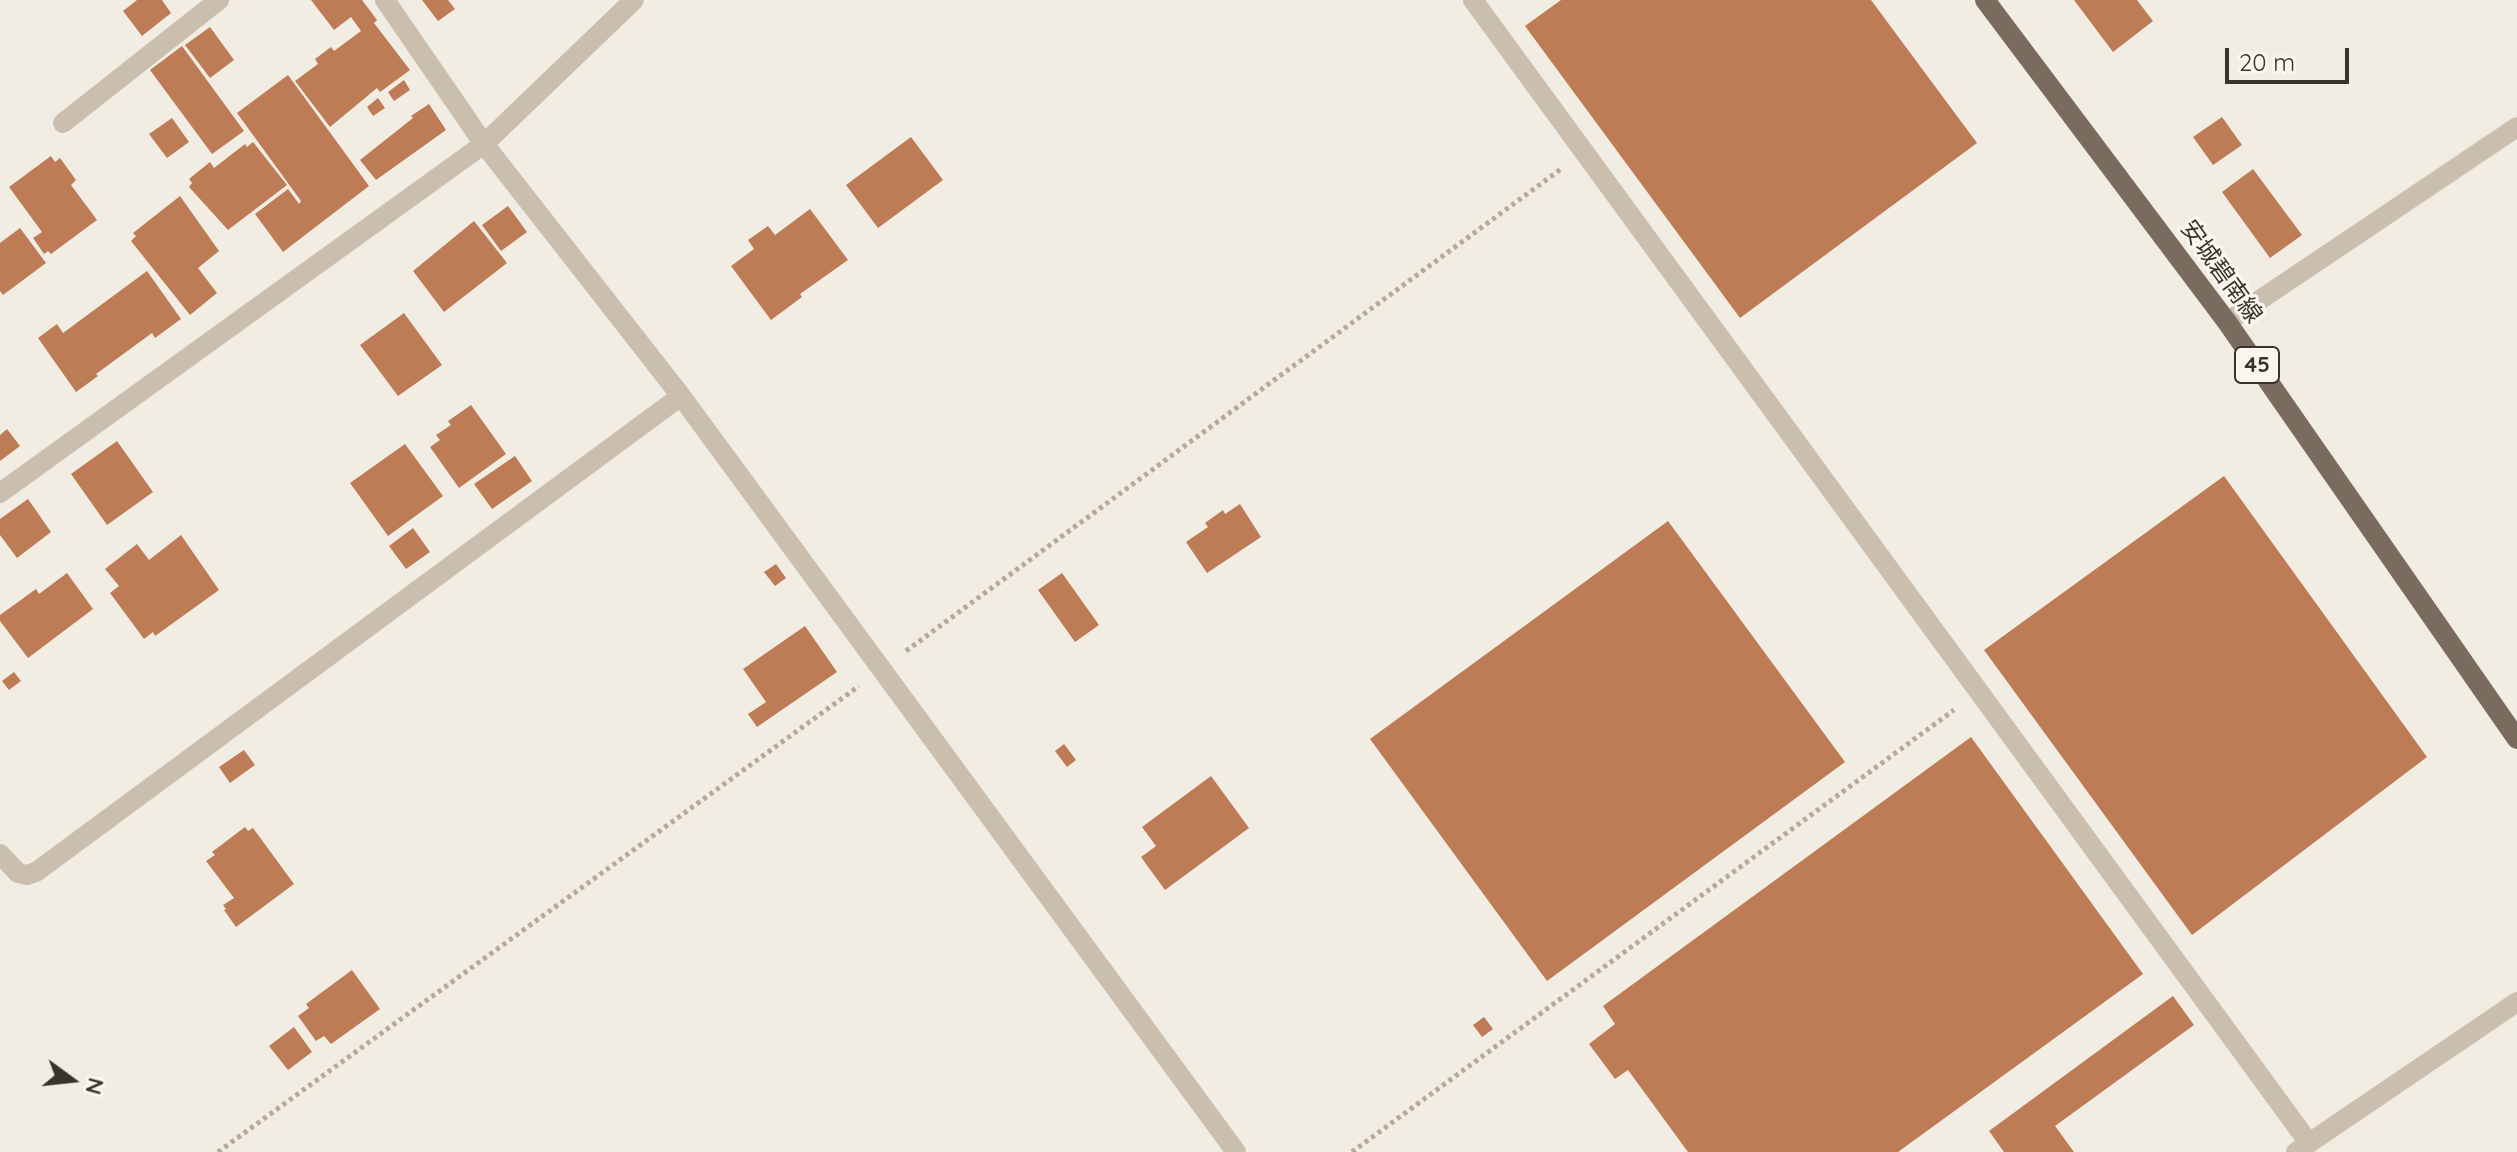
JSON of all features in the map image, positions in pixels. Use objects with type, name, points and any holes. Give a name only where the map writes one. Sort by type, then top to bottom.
[{"type":"main road","name":"安城碧南線","points":[[1985,0],[2227,322],[2517,739]]},
{"type":"street","points":[[63,123],[219,0]]},
{"type":"street","points":[[385,0],[484,144],[681,396],[1236,1152]]},
{"type":"street","points":[[0,493],[484,144],[634,0]]},
{"type":"street","points":[[1473,0],[1980,691],[2303,1148],[2517,1002]]},
{"type":"street","points":[[2227,322],[2517,127]]},
{"type":"street","points":[[0,854],[18,873],[27,875],[36,872],[681,396]]},
{"type":"path","points":[[218,1152],[1585,152]]},
{"type":"path","points":[[1352,1152],[1980,691]]},
{"type":"building","points":[[137,0],[162,0],[171,13],[142,36],[123,11]]},
{"type":"building","points":[[311,0],[362,0],[377,20],[374,23],[410,70],[380,92],[377,88],[330,127],[295,81],[318,64],[315,59],[331,47],[334,51],[361,31],[351,17],[334,30]]},
{"type":"building","points":[[422,0],[448,0],[455,9],[438,21]]},
{"type":"building","points":[[1561,0],[1871,0],[1977,143],[1740,318],[1525,26]]},
{"type":"building","points":[[2074,0],[2137,0],[2153,21],[2113,52]]},
{"type":"building","points":[[210,27],[234,60],[210,78],[185,45]]},
{"type":"building","points":[[182,46],[244,131],[212,154],[150,70]]},
{"type":"building","points":[[288,75],[369,186],[283,252],[255,214],[288,189],[299,204],[301,201],[237,113]]},
{"type":"building","points":[[404,80],[410,90],[394,101],[388,92]]},
{"type":"building","points":[[378,98],[385,108],[373,116],[367,107]]},
{"type":"building","points":[[429,104],[446,130],[376,180],[360,160]]},
{"type":"building","points":[[2222,117],[2242,145],[2213,165],[2193,137]]},
{"type":"building","points":[[172,118],[189,142],[167,158],[149,134]]},
{"type":"building","points":[[911,137],[943,180],[878,228],[846,185]]},
{"type":"building","points":[[253,142],[287,185],[228,230],[189,187],[192,183],[189,179],[210,162],[214,168],[245,144],[247,147]]},
{"type":"building","points":[[51,156],[55,162],[60,158],[76,180],[71,185],[97,220],[51,254],[48,251],[44,254],[33,238],[42,232],[9,187]]},
{"type":"building","points":[[2253,169],[2302,235],[2270,258],[2222,192]]},
{"type":"building","points":[[180,196],[219,251],[198,268],[217,293],[190,315],[131,241],[136,236],[133,233]]},
{"type":"building","points":[[508,206],[527,232],[501,251],[482,225]]},
{"type":"building","points":[[810,209],[848,260],[800,294],[802,297],[771,320],[731,266],[754,249],[748,240],[768,226],[775,235]]},
{"type":"building","points":[[474,221],[507,263],[444,312],[413,271]]},
{"type":"building","points":[[20,228],[46,263],[3,295],[0,291],[0,243]]},
{"type":"building","points":[[147,271],[181,319],[155,338],[152,333],[76,392],[38,338],[57,324],[63,333]]},
{"type":"building","points":[[404,313],[442,365],[398,396],[360,345]]},
{"type":"building","points":[[471,405],[506,454],[459,488],[430,447],[440,440],[436,435],[451,425],[448,421]]},
{"type":"building","points":[[7,429],[20,446],[0,461],[0,435]]},
{"type":"building","points":[[117,441],[153,492],[107,525],[71,474]]},
{"type":"building","points":[[405,444],[443,496],[388,536],[350,483]]},
{"type":"building","points":[[515,456],[532,481],[492,509],[474,484]]},
{"type":"building","points":[[2224,476],[2427,757],[2192,935],[1984,650]]},
{"type":"building","points":[[28,499],[51,532],[17,558],[0,535],[0,519]]},
{"type":"building","points":[[1240,504],[1261,537],[1207,573],[1186,542],[1208,527],[1205,523],[1223,510],[1225,514]]},
{"type":"building","points":[[1668,521],[1845,762],[1547,981],[1370,739]]},
{"type":"building","points":[[413,528],[430,552],[406,569],[389,546]]},
{"type":"building","points":[[181,535],[219,590],[155,636],[153,632],[144,639],[110,593],[119,586],[105,569],[137,544],[149,560]]},
{"type":"building","points":[[776,564],[786,578],[775,586],[764,572]]},
{"type":"building","points":[[67,573],[93,609],[28,658],[0,621],[0,615],[36,589],[39,594]]},
{"type":"building","points":[[1062,573],[1099,625],[1075,642],[1038,590]]},
{"type":"building","points":[[805,626],[837,672],[757,727],[748,714],[766,702],[743,669]]},
{"type":"building","points":[[14,672],[21,681],[9,690],[2,681]]},
{"type":"building","points":[[1971,737],[2143,974],[1898,1152],[1688,1152],[1628,1070],[1615,1079],[1589,1044],[1615,1024],[1603,1006]]},
{"type":"building","points":[[1064,744],[1076,760],[1067,767],[1055,751]]},
{"type":"building","points":[[244,750],[255,765],[230,783],[219,767]]},
{"type":"building","points":[[1211,776],[1249,828],[1165,890],[1141,857],[1156,846],[1142,827]]},
{"type":"building","points":[[245,827],[248,831],[253,828],[294,884],[236,927],[223,905],[234,898],[206,861],[215,855],[212,852]]},
{"type":"building","points":[[352,970],[380,1009],[331,1044],[324,1036],[316,1041],[298,1016],[309,1008],[306,1004]]},
{"type":"building","points":[[2173,996],[2194,1025],[2055,1126],[2074,1152],[2004,1152],[1989,1131]]},
{"type":"building","points":[[1484,1017],[1493,1029],[1482,1037],[1473,1025]]},
{"type":"building","points":[[294,1027],[312,1052],[288,1070],[269,1046]]}]
